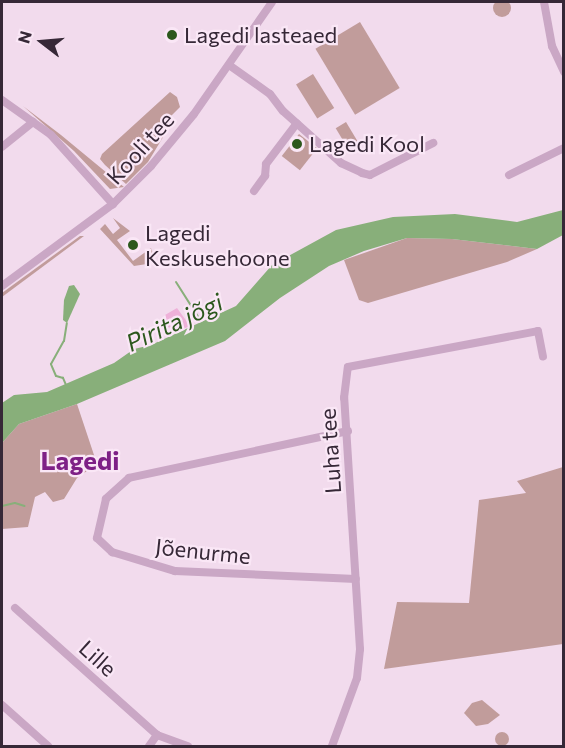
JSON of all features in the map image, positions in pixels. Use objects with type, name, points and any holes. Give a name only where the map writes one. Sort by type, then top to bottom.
[{"type":"street","name":"Kooli tee","points":[[2,286],[113,204],[165,152],[272,2]]},
{"type":"street","points":[[544,2],[552,46],[564,72]]},
{"type":"street","points":[[228,65],[270,94],[297,123],[341,163],[369,175],[433,143]]},
{"type":"street","points":[[2,100],[66,149],[113,204]]},
{"type":"street","points":[[2,147],[33,122]]},
{"type":"street","points":[[254,191],[265,176],[266,164],[297,123]]},
{"type":"street","points":[[509,175],[564,148]]},
{"type":"street","name":"Luha tee","points":[[332,747],[357,678],[356,579],[348,431],[344,398],[348,367],[538,331],[543,357]]},
{"type":"street","name":"Jõenurme","points":[[348,431],[129,478],[106,499],[97,538],[112,552],[175,571],[356,579]]},
{"type":"street","name":"Lille","points":[[15,608],[157,735],[188,747]]},
{"type":"street","points":[[2,705],[48,747]]},
{"type":"street","points":[[149,747],[157,735]]},
{"type":"shaded area","points":[[502,-1],[508,2],[511,8],[508,14],[502,17],[496,14],[493,8],[496,2]]},
{"type":"shaded area","points":[[360,22],[400,88],[355,115],[315,49]]},
{"type":"shaded area","points":[[313,74],[334,108],[317,119],[296,85]]},
{"type":"shaded area","points":[[170,92],[177,97],[180,107],[170,117],[171,124],[148,162],[126,184],[100,159],[102,154]]},
{"type":"shaded area","points":[[23,106],[124,187],[110,189],[74,151]]},
{"type":"shaded area","points":[[346,122],[358,142],[348,148],[336,128]]},
{"type":"shaded area","points":[[299,134],[317,148],[300,170],[282,156]]},
{"type":"shaded area","points":[[563,210],[563,235],[537,249],[452,239],[407,238],[364,251],[329,266],[280,298],[225,341],[77,404],[19,424],[2,443],[2,403],[14,395],[47,392],[114,363],[134,349],[151,345],[236,306],[272,265],[336,230],[393,217],[455,214],[517,222]]},
{"type":"shaded area","points":[[113,218],[130,231],[117,240],[133,261],[151,248],[153,254],[147,264],[134,266],[100,229],[105,224],[113,234],[120,228]]},
{"type":"shaded area","points":[[80,236],[84,236],[2,297],[2,293]]},
{"type":"shaded area","points":[[407,238],[452,239],[537,249],[507,262],[368,303],[359,300],[344,260]]},
{"type":"shaded area","points":[[74,285],[80,294],[67,323],[63,320],[64,300],[69,286]]},
{"type":"shaded area","points":[[77,404],[97,464],[77,478],[64,499],[53,502],[45,492],[35,497],[28,527],[2,529],[2,443],[19,424]]},
{"type":"shaded area","points":[[563,467],[563,644],[384,669],[397,602],[469,603],[479,500],[526,493],[517,481]]},
{"type":"shaded area","points":[[482,700],[500,715],[488,724],[476,726],[464,713],[472,703]]},
{"type":"shaded area","points":[[499,732],[505,732],[509,739],[505,746],[499,746],[495,742],[495,736]]},
{"type":"sand","points":[[177,308],[190,326],[176,332],[174,327],[163,328],[165,315]]},
{"type":"waterway","name":"Pirita jõgi","points":[[176,282],[202,323]]},
{"type":"waterway","points":[[66,385],[63,378],[56,376],[51,364],[64,341],[67,323]]},
{"type":"waterway","points":[[2,506],[15,503],[25,506]]},
{"type":"place","name":"Lagedi lasteaed","points":[[172,35]]},
{"type":"place","name":"Lagedi Kool","points":[[297,144]]},
{"type":"place","name":"Lagedi Keskusehoone","points":[[133,245]]},
{"type":"district","name":"Lagedi","points":[[80,460]]}]
